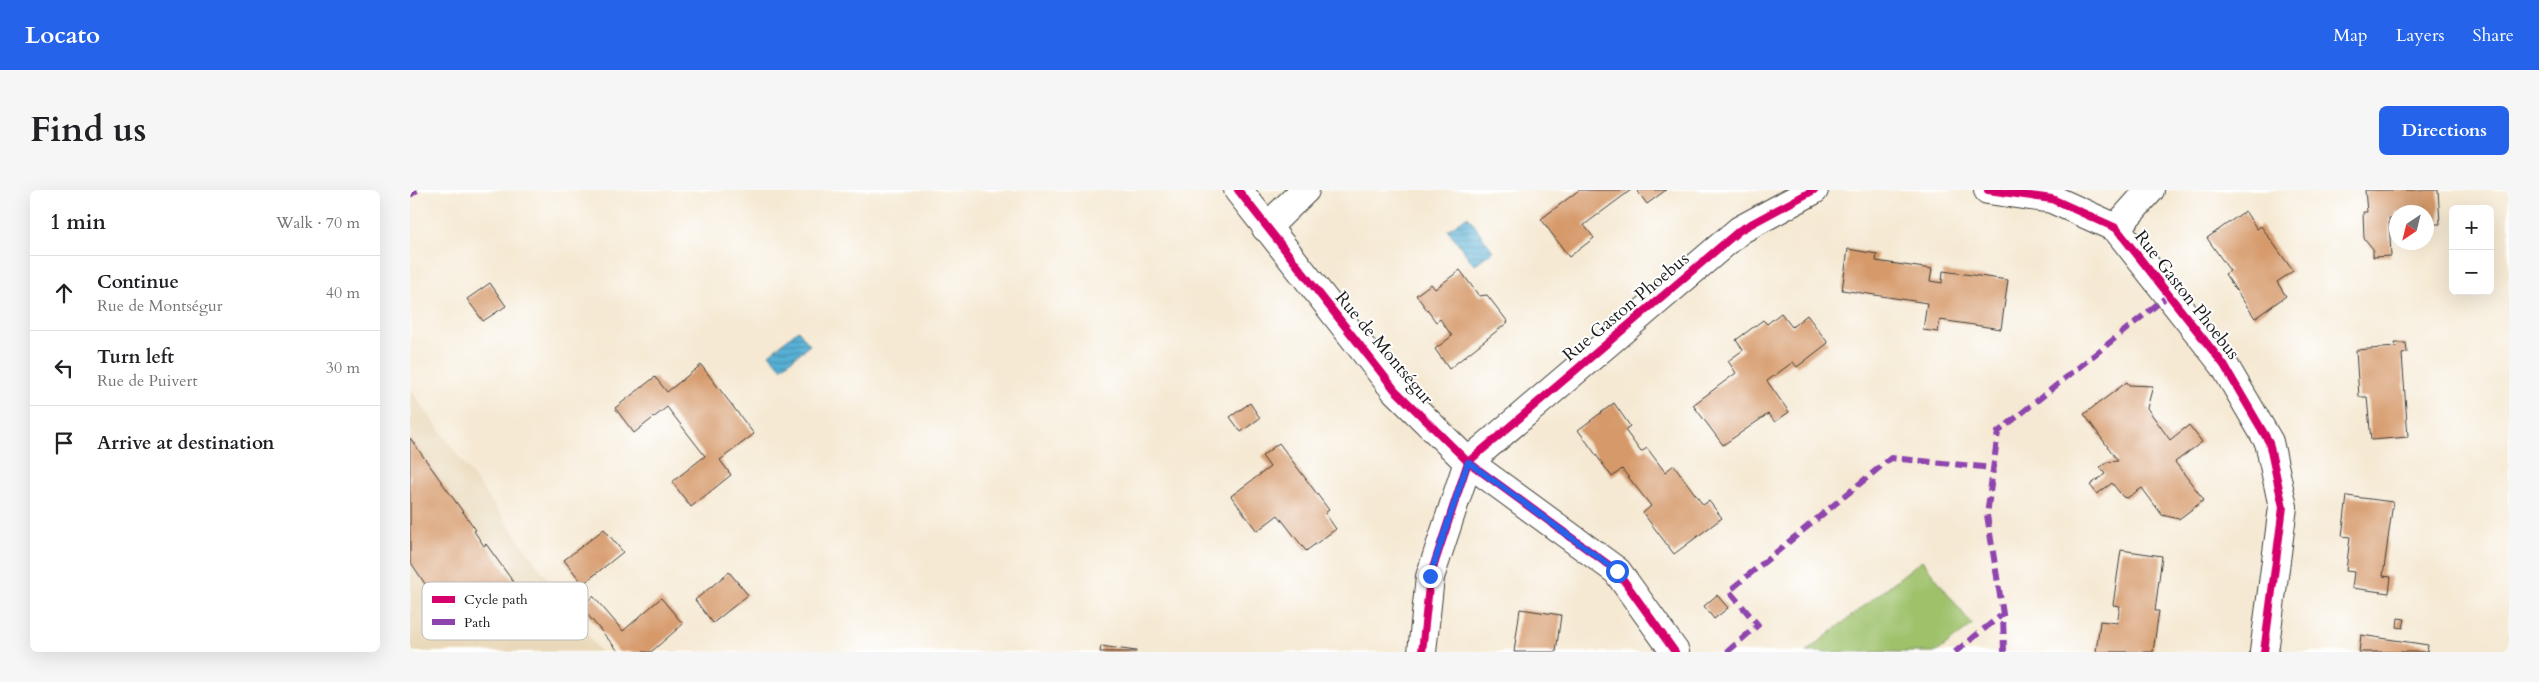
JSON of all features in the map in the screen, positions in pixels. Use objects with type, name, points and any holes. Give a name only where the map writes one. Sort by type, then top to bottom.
[{"type":"street","name":"Rue de Montségur","points":[[1238,190],[1395,390],[1468,462],[1617,571],[1675,652]]},
{"type":"street","points":[[1266,228],[1305,190]]},
{"type":"street","name":"Rue Gaston Phoebus","points":[[1468,462],[1740,230],[1814,190]]},
{"type":"street","name":"Rue Gaston Phoebus","points":[[1988,190],[2052,199],[2116,228],[2224,365],[2269,442],[2283,507],[2264,652]]},
{"type":"street","points":[[2116,228],[2150,190]]},
{"type":"street","points":[[1422,652],[1430,576],[1468,462]]},
{"type":"shaded area","points":[[410,389],[549,582],[422,582],[422,640],[588,640],[588,635],[600,652],[410,652]]},
{"type":"green space","points":[[1922,560],[1972,625],[1937,652],[1806,652]]},
{"type":"water","points":[[1468,216],[1493,251],[1474,265],[1448,230]]},
{"type":"water","points":[[798,330],[810,345],[781,368],[769,354]]},
{"type":"building","points":[[1579,190],[1631,190],[1584,225],[1594,238],[1569,257],[1541,219]]},
{"type":"building","points":[[1640,190],[1666,190],[1647,204],[1638,192]]},
{"type":"building","points":[[2365,190],[2438,190],[2440,224],[2434,224],[2434,205],[2389,205],[2389,250],[2391,250],[2391,256],[2373,257],[2373,249],[2364,238],[2363,212],[2367,212]]},
{"type":"building","points":[[2245,211],[2257,229],[2261,226],[2293,271],[2277,282],[2286,296],[2255,318],[2225,274],[2230,271],[2207,238]]},
{"type":"building","points":[[1848,249],[1877,254],[1876,261],[1932,269],[1930,281],[1942,283],[1943,271],[2008,280],[2001,329],[1940,320],[1938,332],[1923,330],[1927,303],[1842,290]]},
{"type":"building","points":[[1460,270],[1479,296],[1487,295],[1508,322],[1449,369],[1435,349],[1452,336],[1440,319],[1436,322],[1416,295],[1431,284],[1435,289]]},
{"type":"building","points":[[490,283],[506,306],[483,321],[467,299]]},
{"type":"building","points":[[1781,313],[1792,327],[1807,315],[1828,343],[1797,367],[1793,362],[1767,381],[1789,412],[1775,422],[1768,414],[1723,445],[1693,405],[1736,373],[1728,361],[1743,350],[1736,340],[1763,320],[1767,324]]},
{"type":"building","points":[[2395,343],[2406,343],[2407,353],[2402,354],[2408,437],[2371,440],[2367,397],[2359,397],[2356,350],[2396,347]]},
{"type":"building","points":[[701,365],[754,434],[720,460],[731,475],[691,507],[672,482],[705,456],[667,407],[634,433],[615,408],[655,377],[667,392]]},
{"type":"building","points":[[2127,382],[2129,385],[2153,386],[2147,408],[2170,440],[2189,425],[2202,442],[2175,462],[2204,500],[2179,519],[2162,515],[2142,488],[2127,498],[2123,497],[2112,483],[2097,494],[2090,485],[2105,474],[2100,467],[2108,462],[2118,461],[2084,414]]},
{"type":"building","points":[[1250,403],[1260,418],[1241,432],[1230,417]]},
{"type":"building","points":[[1614,403],[1630,426],[1625,430],[1641,452],[1647,448],[1665,472],[1674,465],[1703,505],[1709,501],[1722,518],[1674,554],[1643,513],[1651,506],[1622,469],[1612,477],[1578,430]]},
{"type":"building","points":[[410,438],[476,530],[474,531],[484,546],[486,544],[513,582],[424,582],[410,561]]},
{"type":"building","points":[[1279,443],[1329,510],[1325,513],[1336,529],[1306,551],[1278,515],[1257,531],[1231,496],[1270,467],[1262,456]]},
{"type":"building","points":[[2347,496],[2393,502],[2383,576],[2391,577],[2389,593],[2352,588],[2354,572],[2346,571],[2350,537],[2342,536]]},
{"type":"building","points":[[604,529],[623,552],[586,582],[581,582],[564,560]]},
{"type":"building","points":[[2121,550],[2162,556],[2155,611],[2159,611],[2153,652],[2096,652],[2100,621],[2117,623],[2120,606],[2113,605]]},
{"type":"building","points":[[729,572],[748,595],[713,623],[695,600]]},
{"type":"building","points":[[1717,595],[1728,608],[1714,619],[1704,606]]},
{"type":"building","points":[[593,596],[623,631],[661,598],[683,624],[651,652],[619,652],[588,615],[588,601]]},
{"type":"building","points":[[1520,609],[1561,615],[1556,652],[1514,652]]},
{"type":"building","points":[[2398,618],[2405,619],[2403,628],[2397,627]]},
{"type":"building","points":[[2361,635],[2428,645],[2427,652],[2359,652]]},
{"type":"building","points":[[1101,646],[1136,651],[1136,652],[1100,652]]},
{"type":"marked path","points":[[410,195],[417,190]]},
{"type":"marked path","points":[[2004,652],[2003,614],[1987,515],[1998,432],[2169,295]]},
{"type":"marked path","points":[[1727,652],[1758,625],[1729,591],[1891,458],[1993,468]]},
{"type":"marked path","points":[[1955,652],[2003,614]]},
{"type":"cycle path","points":[[1238,190],[1395,390],[1468,462],[1617,571],[1675,652]]},
{"type":"cycle path","points":[[1422,652],[1430,577],[1468,462],[1740,230],[1814,190]]},
{"type":"cycle path","points":[[1988,190],[2052,199],[2116,228],[2224,365],[2269,442],[2283,507],[2264,652]]},
{"type":"route","points":[[1430,576],[1468,462],[1617,571]]}]
